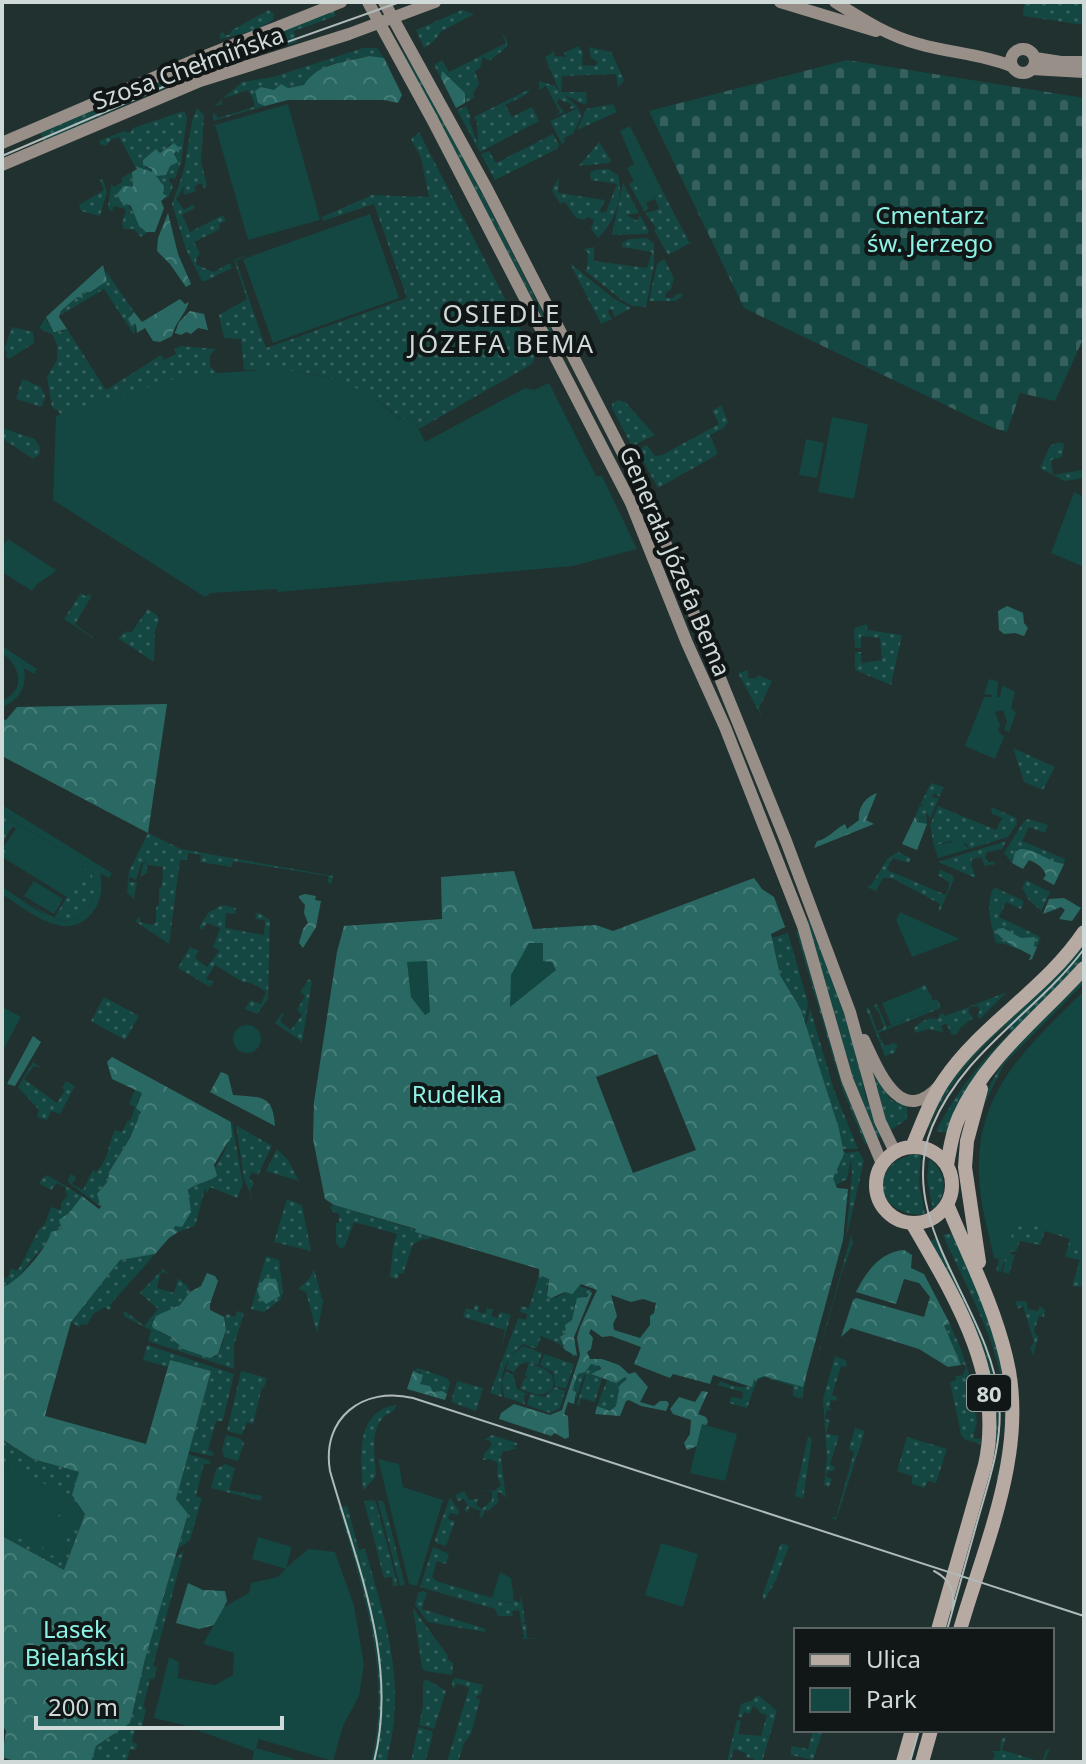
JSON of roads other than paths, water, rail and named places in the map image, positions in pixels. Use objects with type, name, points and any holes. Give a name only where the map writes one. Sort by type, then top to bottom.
[{"type":"main road","name":"Szosa Chełmińska","points":[[2,143],[195,60],[341,2]]},
{"type":"main road","name":"Generała Józefa Bema","points":[[368,2],[631,503],[687,643],[725,727],[803,926],[847,1079],[882,1164]]},
{"type":"main road","name":"Generała Józefa Bema","points":[[384,2],[487,189],[642,488],[744,735],[850,1012],[880,1121],[895,1152]]},
{"type":"main road","name":"Szosa Chełmińska","points":[[2,165],[144,102],[379,24],[435,2]]},
{"type":"main road","points":[[780,2],[867,30],[883,31]]},
{"type":"main road","points":[[835,2],[883,31],[918,44],[981,55],[989,60],[1012,60],[1023,49],[1032,53],[1034,64]]},
{"type":"main road","points":[[1012,60],[1016,71],[1023,74],[1034,64],[1084,62]]},
{"type":"main road","points":[[1034,64],[1084,72]]},
{"type":"main road","points":[[850,1012],[887,1085],[900,1098],[919,1100],[934,1091],[963,1057],[1068,954],[1084,932]]},
{"type":"main road","name":"80","points":[[961,1628],[1007,1469],[1013,1405],[1007,1360],[982,1281],[947,1204],[952,1184],[947,1165],[959,1117],[984,1078],[1011,1042],[1084,968]]},
{"type":"main road","points":[[982,1281],[965,1167],[969,1127],[984,1078]]},
{"type":"main road","points":[[912,1147],[945,1079]]},
{"type":"main road","points":[[882,1164],[895,1152],[912,1147],[929,1150],[947,1165]]},
{"type":"main road","name":"80","points":[[882,1164],[876,1180],[881,1204],[897,1219],[912,1223],[978,1351],[987,1379],[991,1408],[989,1446],[939,1628]]},
{"type":"main road","points":[[912,1223],[934,1218],[947,1204]]},
{"type":"main road","points":[[903,1762],[911,1732]]},
{"type":"main road","points":[[922,1762],[930,1732]]},
{"type":"tram line","points":[[2,156],[177,81],[400,2]]},
{"type":"tram line","points":[[948,1628],[994,1461],[1000,1416],[992,1366],[980,1332],[934,1231],[925,1197],[923,1162],[932,1127],[962,1076],[1084,949]]},
{"type":"tram line","points":[[374,1762],[380,1725],[378,1651],[372,1615],[330,1471],[329,1452],[339,1421],[349,1410],[378,1397],[413,1398],[1084,1616]]},
{"type":"tram line","points":[[934,1571],[950,1587],[952,1610]]},
{"type":"tram line","points":[[910,1762],[918,1732]]},
{"type":"district","name":"OSIEDLE JÓZEFA BEMA","points":[[502,328]]},
{"type":"park label","name":"Cmentarz św. Jerzego","points":[[930,228]]},
{"type":"park label","name":"Rudelka","points":[[457,1093]]},
{"type":"park label","name":"Lasek Bielański","points":[[75,1642]]}]
